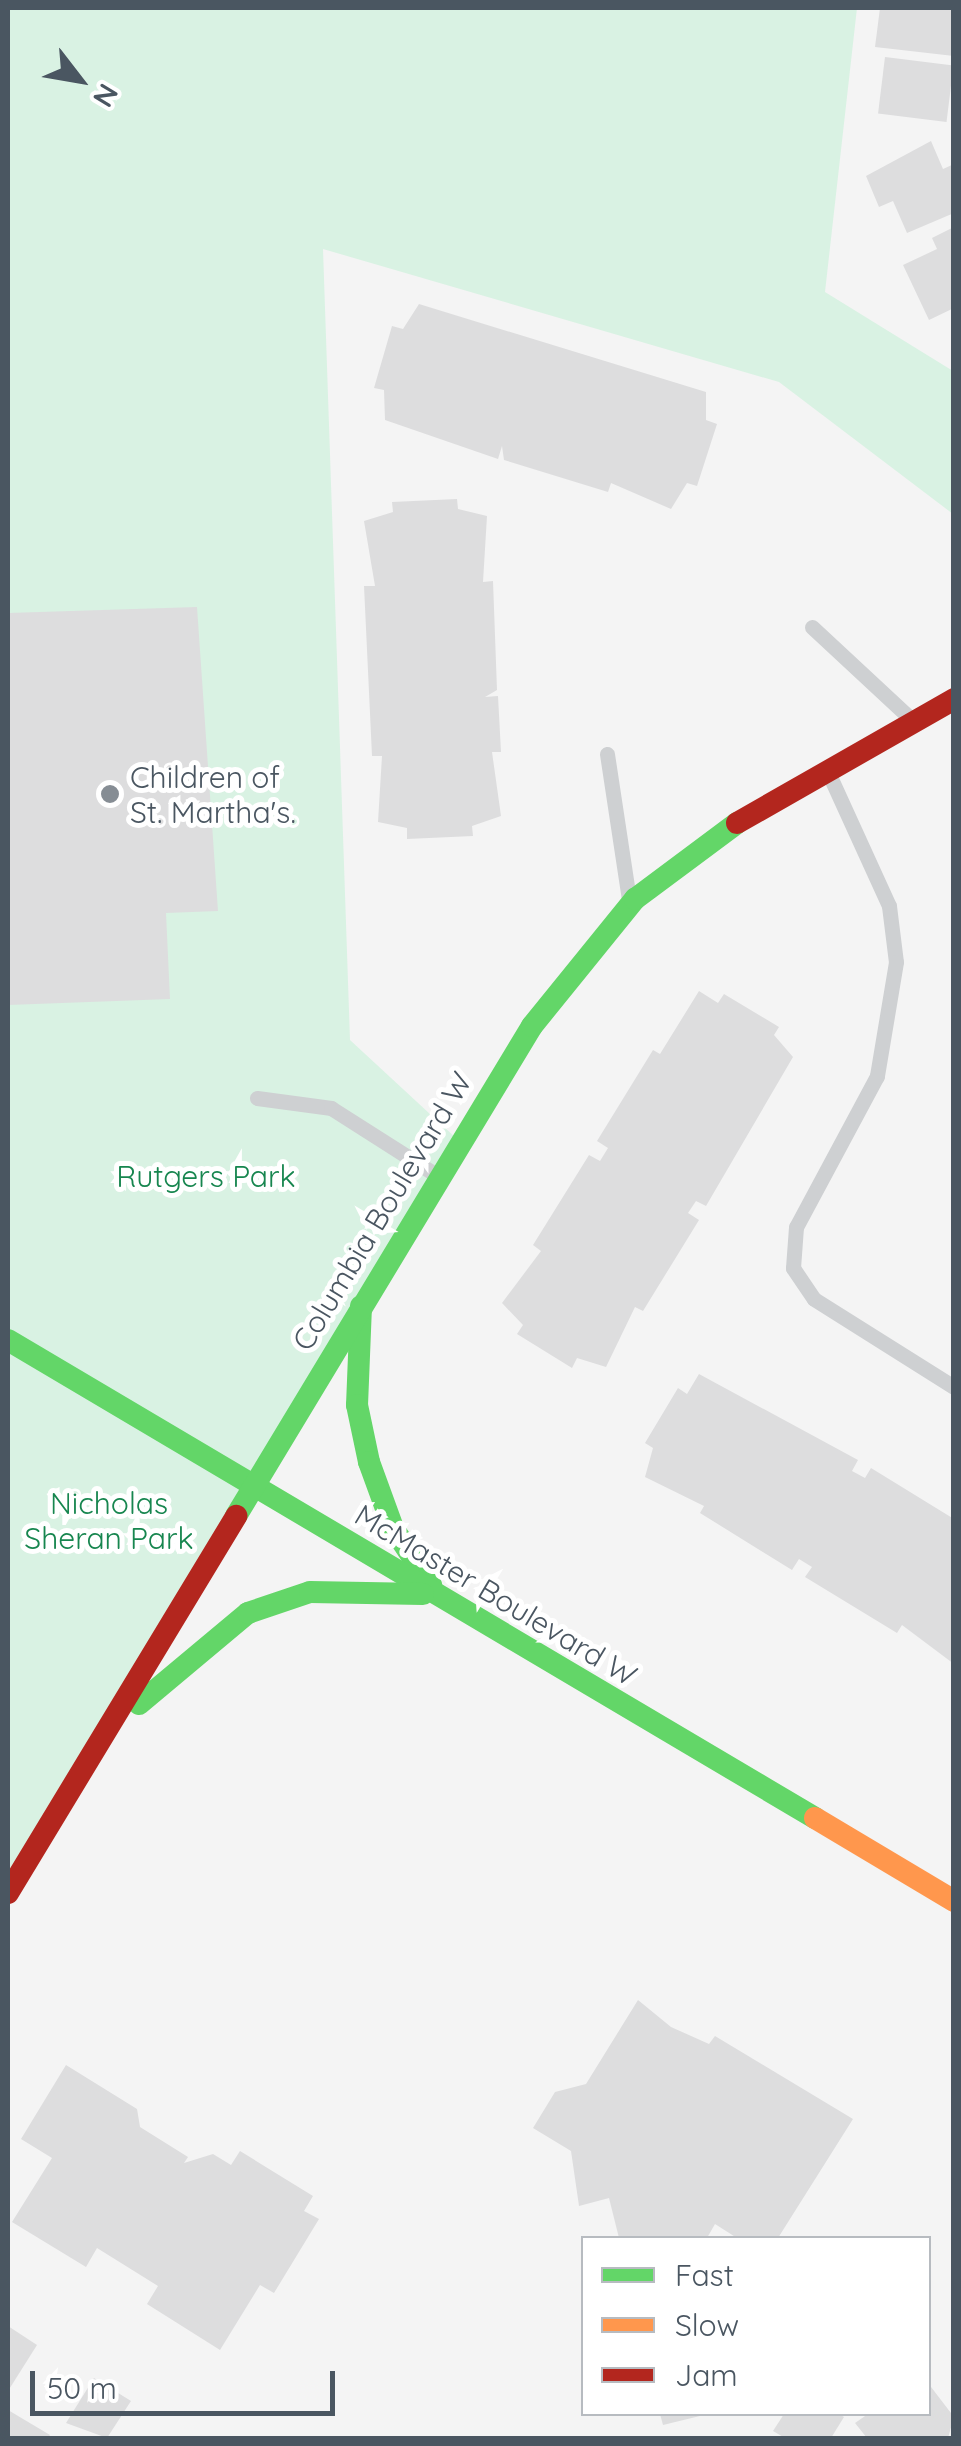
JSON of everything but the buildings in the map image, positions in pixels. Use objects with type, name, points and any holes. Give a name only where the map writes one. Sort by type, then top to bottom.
[{"type":"street","name":"Columbia Boulevard W","points":[[8,1893],[436,1175],[532,1026],[630,905],[826,767],[954,699]]},
{"type":"street","points":[[361,1303],[357,1405],[369,1462],[393,1528],[437,1595]]},
{"type":"street","name":"McMaster Boulevard W","points":[[8,1340],[954,1901]]},
{"type":"street","points":[[92,1752],[168,1672],[248,1613],[310,1592],[437,1595]]},
{"type":"lane","points":[[812,627],[913,721]]},
{"type":"lane","points":[[607,754],[630,905]]},
{"type":"lane","points":[[826,767],[882,888],[896,962],[876,1076],[796,1227],[793,1268],[814,1299],[954,1387]]},
{"type":"lane","points":[[257,1098],[331,1108],[436,1175]]},
{"type":"green space","name":"Rutgers Park","points":[[8,8],[857,8],[825,292],[953,371],[953,514],[779,382],[323,249],[350,1040],[457,1139],[8,1893]]},
{"type":"traffic: fast","points":[[236,1516],[532,1026],[635,899],[737,823]]},
{"type":"traffic: fast","points":[[361,1306],[357,1405],[369,1462],[393,1528],[431,1585]]},
{"type":"traffic: fast","points":[[8,1340],[815,1818]]},
{"type":"traffic: fast","points":[[139,1704],[248,1613],[310,1592],[423,1594]]},
{"type":"traffic: slow","points":[[815,1818],[954,1901]]},
{"type":"traffic: jam","points":[[737,823],[954,699]]},
{"type":"traffic: jam","points":[[8,1893],[236,1516]]},
{"type":"place","name":"Children of St. Martha's.","points":[[110,794]]},
{"type":"park label","name":"Nicholas Sheran Park","points":[[109,1520]]}]
